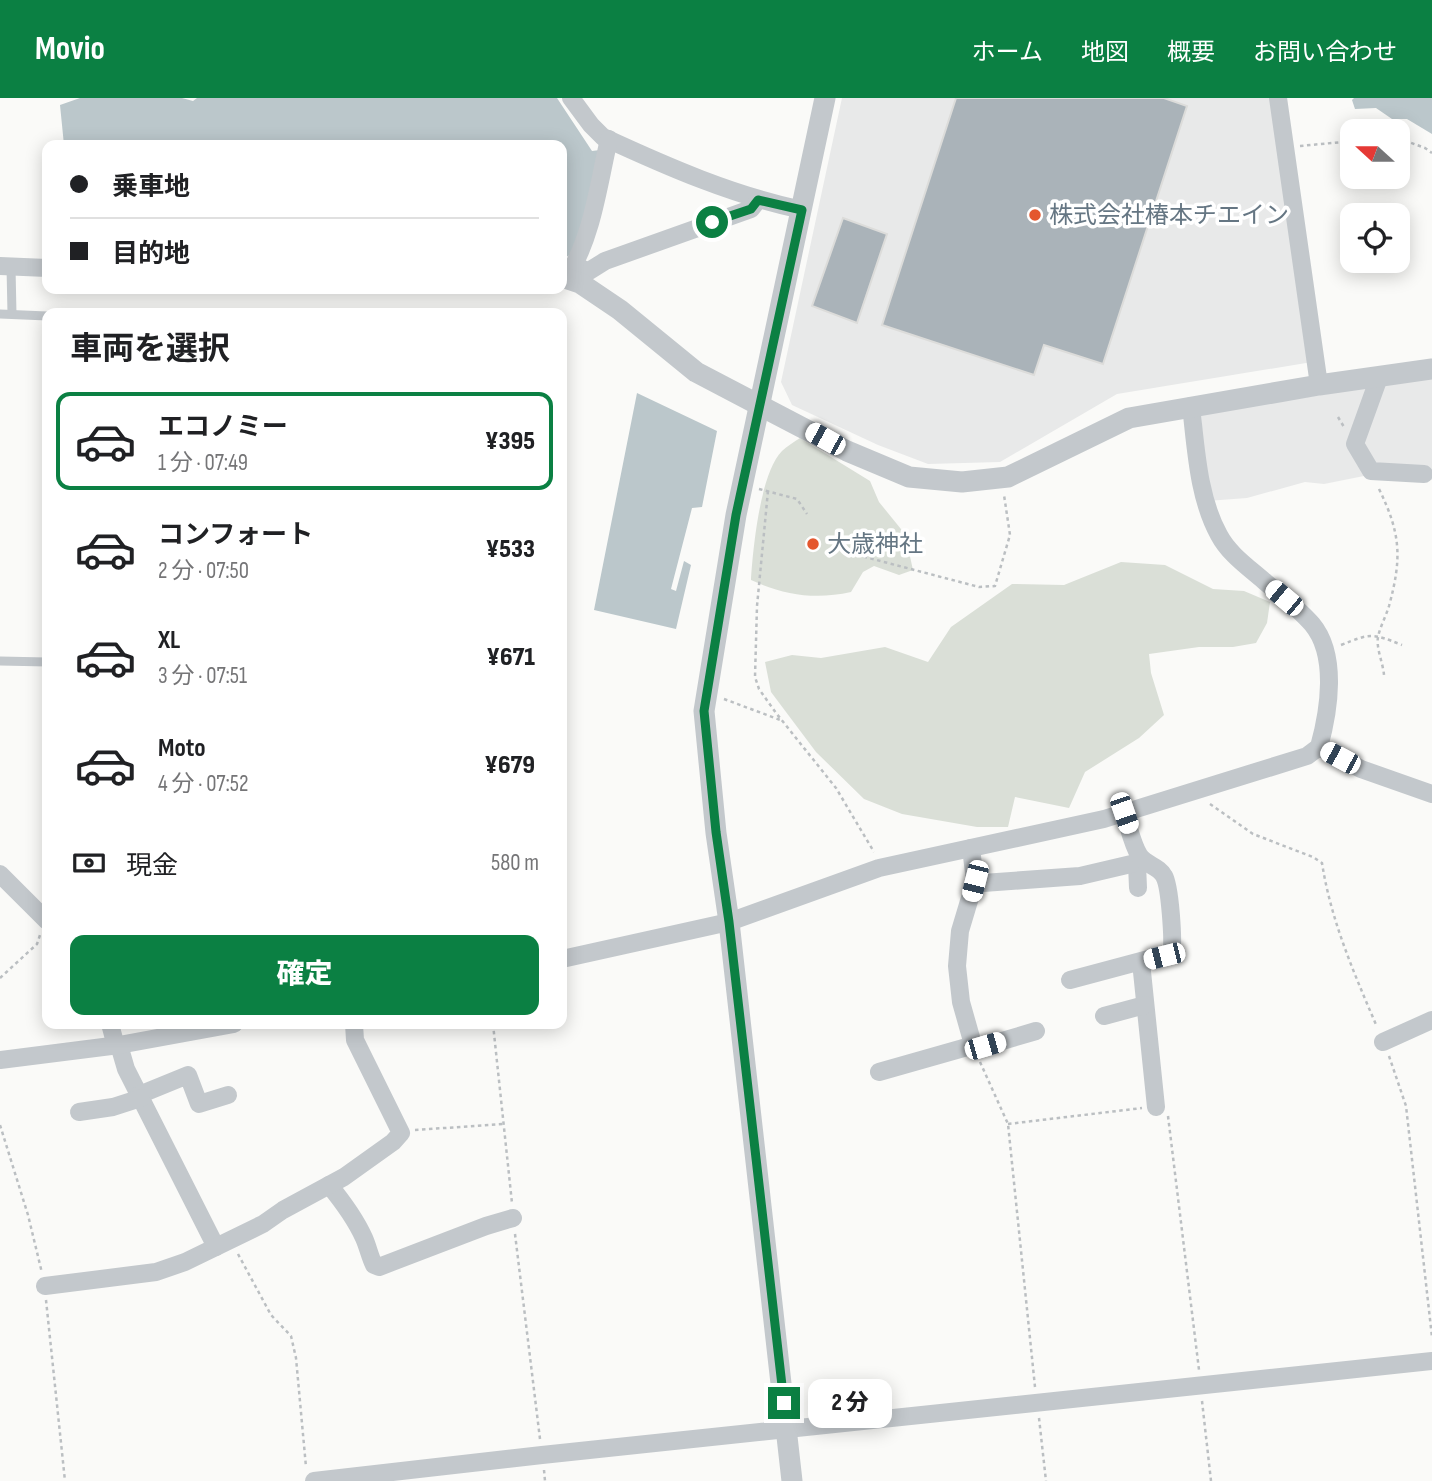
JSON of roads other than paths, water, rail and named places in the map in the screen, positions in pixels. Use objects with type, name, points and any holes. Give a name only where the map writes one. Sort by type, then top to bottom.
[{"type":"street","points":[[571,98],[591,125],[609,139],[720,188],[802,210]]},
{"type":"street","points":[[792,1481],[729,922],[709,776],[704,711],[758,403],[825,98]]},
{"type":"street","points":[[1278,98],[1319,385]]},
{"type":"street","points":[[567,274],[590,228],[609,139]]},
{"type":"street","points":[[567,274],[589,271],[605,261],[751,209],[758,200]]},
{"type":"street","points":[[6,266],[42,268]]},
{"type":"street","points":[[567,274],[620,310],[696,372],[847,451],[909,477],[962,482],[1008,478],[1129,418],[1191,405],[1432,369]]},
{"type":"street","points":[[1376,377],[1377,383],[1355,444],[1371,471],[1424,474]]},
{"type":"street","points":[[567,958],[729,922],[879,868],[1124,813],[1307,756],[1319,747],[1329,695],[1330,676],[1325,652],[1313,625],[1236,557],[1220,537],[1208,511],[1191,405]]},
{"type":"street","points":[[1319,747],[1361,769],[1432,794]]},
{"type":"street","points":[[1124,813],[1139,856],[1138,888]]},
{"type":"street","points":[[971,848],[975,881],[960,931],[957,966],[961,1002],[974,1048]]},
{"type":"street","points":[[975,881],[983,883],[1080,876],[1140,863],[1164,875],[1170,901],[1169,917],[1174,944],[1171,953],[1070,979]]},
{"type":"street","points":[[0,874],[42,920]]},
{"type":"street","points":[[1141,962],[1156,1107]]},
{"type":"street","points":[[1104,1016],[1145,1005]]},
{"type":"street","points":[[1383,1042],[1432,1020]]},
{"type":"street","points":[[112,1029],[126,1069],[223,1244]]},
{"type":"street","points":[[0,1059],[117,1046],[207,1029]]},
{"type":"street","points":[[45,1286],[156,1272],[263,1224],[329,1185],[393,1142],[401,1133],[355,1040],[354,1029]]},
{"type":"street","points":[[879,1072],[1036,1031]]},
{"type":"street","points":[[79,1112],[113,1107],[188,1075],[200,1104],[228,1095]]},
{"type":"street","points":[[329,1185],[350,1212],[365,1240],[371,1260],[379,1267],[513,1218]]},
{"type":"street","points":[[310,1474],[542,1455],[1432,1361]]},
{"type":"lane","points":[[6,266],[12,314]]},
{"type":"lane","points":[[0,314],[42,316]]},
{"type":"lane","points":[[0,661],[42,662]]},
{"type":"place","name":"株式会社椿本チエイン","points":[[1035,215]]},
{"type":"place","name":"大歳神社","points":[[813,544]]}]
